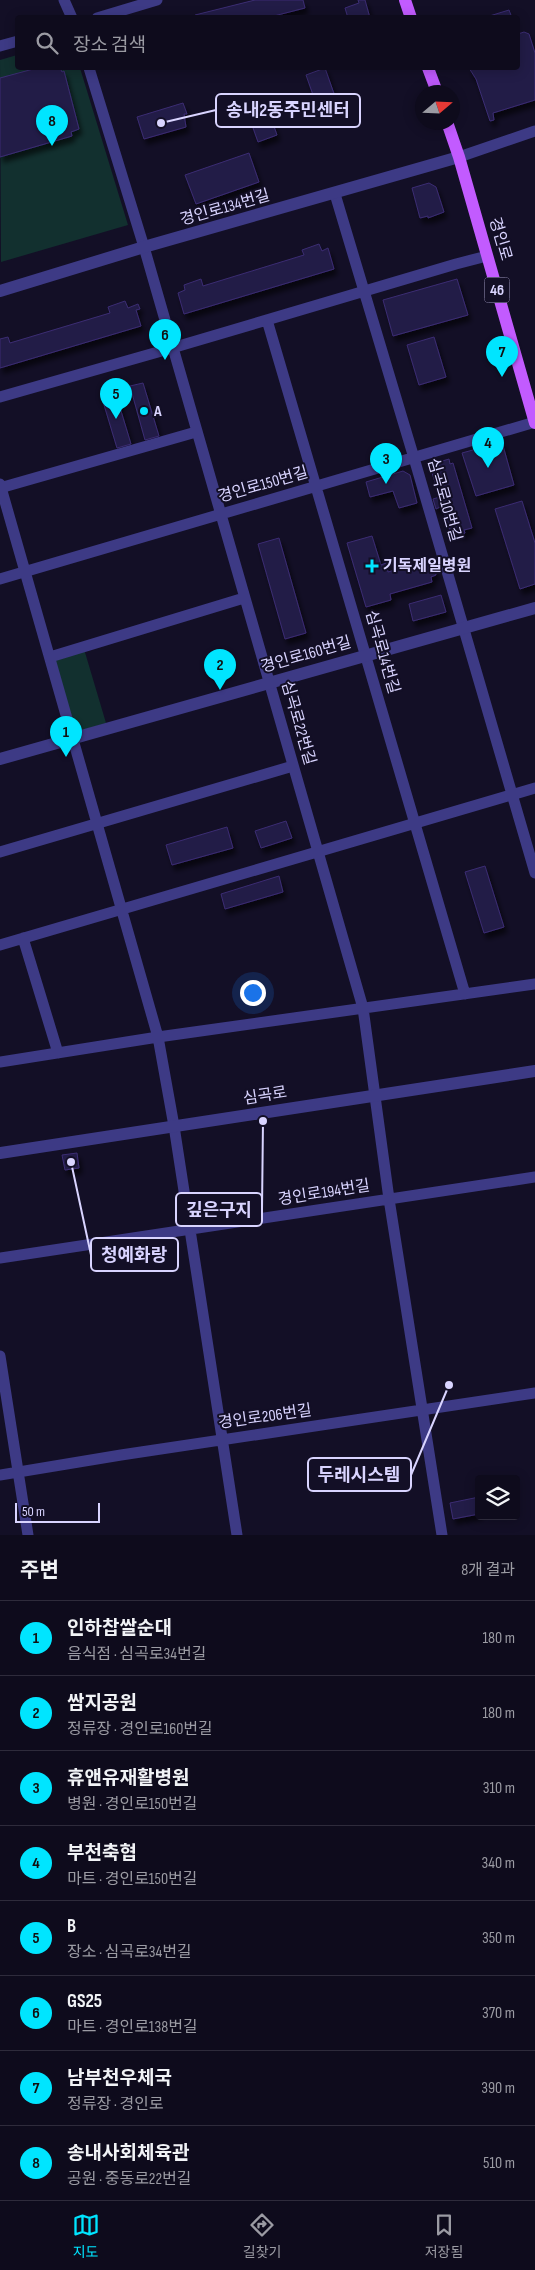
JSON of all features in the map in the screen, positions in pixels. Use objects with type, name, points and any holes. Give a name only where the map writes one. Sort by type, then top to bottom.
[{"type":"main road","points":[[405,0],[410,15]]},
{"type":"main road","points":[[429,70],[434,85]]},
{"type":"main road","name":"경인로","points":[[450,130],[459,156],[535,423]]},
{"type":"street","points":[[64,0],[71,15]]},
{"type":"street","points":[[107,15],[157,0]]},
{"type":"street","points":[[0,46],[15,42]]},
{"type":"street","name":"심곡로22번길","points":[[90,70],[144,247],[363,1008],[389,1199],[442,1535]]},
{"type":"street","points":[[459,156],[535,131]]},
{"type":"street","name":"경인로134번길","points":[[0,292],[144,247],[335,194],[459,156]]},
{"type":"street","name":"심곡로10번길","points":[[335,194],[535,873]]},
{"type":"street","points":[[0,397],[488,256]]},
{"type":"street","name":"심곡로14번길","points":[[267,320],[465,994]]},
{"type":"street","name":"경인로150번길","points":[[0,579],[535,423]]},
{"type":"street","points":[[196,432],[0,487],[158,1037],[174,1126],[188,1230],[237,1535]]},
{"type":"street","points":[[50,656],[244,598]]},
{"type":"street","name":"경인로160번길","points":[[0,759],[535,608]]},
{"type":"street","points":[[0,852],[293,766]]},
{"type":"street","points":[[0,945],[535,788]]},
{"type":"street","points":[[23,938],[58,1053]]},
{"type":"street","points":[[0,1062],[158,1037],[535,984]]},
{"type":"street","name":"심곡로","points":[[0,1153],[535,1071]]},
{"type":"street","name":"경인로194번길","points":[[0,1258],[535,1176]]},
{"type":"street","points":[[0,1356],[28,1535]]},
{"type":"street","name":"경인로206번길","points":[[0,1475],[535,1393]]},
{"type":"green space","points":[[15,56],[15,70],[81,70],[128,225],[1,262],[0,60]]},
{"type":"green space","points":[[84,649],[106,723],[74,733],[54,658]]},
{"type":"building","points":[[255,0],[303,0],[305,8],[278,15],[195,15]]},
{"type":"building","points":[[358,0],[365,0],[369,15],[347,15],[345,8],[359,3]]},
{"type":"building","points":[[509,10],[511,15],[493,15]]},
{"type":"building","points":[[524,32],[529,34],[535,53],[535,100],[493,113],[494,120],[490,121],[476,79],[470,70],[520,70],[520,33]]},
{"type":"building","points":[[30,70],[64,71],[79,129],[71,132],[72,136],[0,157],[0,78]]},
{"type":"building","points":[[320,70],[326,70],[338,105],[319,112],[306,75]]},
{"type":"building","points":[[264,98],[277,135],[258,142],[245,105]]},
{"type":"building","points":[[183,103],[187,114],[184,114],[186,127],[144,139],[137,117]]},
{"type":"building","points":[[249,153],[259,182],[196,204],[185,175]]},
{"type":"building","points":[[429,183],[436,187],[444,212],[428,218],[428,216],[420,218],[412,188]]},
{"type":"building","points":[[319,244],[322,251],[328,248],[334,269],[184,314],[178,293],[185,290],[184,285],[201,279],[203,286],[304,255],[302,250]]},
{"type":"building","points":[[457,279],[468,315],[393,336],[383,300]]},
{"type":"building","points":[[125,301],[128,308],[138,304],[140,309],[136,310],[141,326],[0,368],[0,339],[8,337],[10,343],[110,313],[108,307]]},
{"type":"building","points":[[434,337],[446,377],[419,385],[407,345]]},
{"type":"building","name":"A","points":[[143,383],[159,436],[145,440],[130,386]]},
{"type":"building","points":[[115,391],[131,444],[117,448],[101,395]]},
{"type":"building","points":[[502,442],[514,485],[476,496],[462,453]]},
{"type":"building","points":[[449,459],[450,464],[453,463],[472,528],[464,530],[465,533],[461,535],[460,531],[451,534],[442,506],[436,509],[433,499],[440,497],[431,470],[440,467],[439,462]]},
{"type":"building","points":[[403,471],[410,475],[417,503],[399,508],[393,491],[370,497],[366,482]]},
{"type":"building","points":[[522,501],[535,543],[535,584],[520,589],[495,509]]},
{"type":"building","points":[[372,536],[381,565],[386,563],[388,572],[432,560],[436,575],[431,577],[432,582],[390,594],[391,600],[366,607],[347,543]]},
{"type":"building","points":[[279,538],[306,633],[285,639],[258,544]]},
{"type":"building","points":[[441,595],[446,612],[413,621],[409,604]]},
{"type":"building","points":[[286,821],[292,838],[261,848],[255,831]]},
{"type":"building","points":[[227,827],[233,848],[172,865],[166,845]]},
{"type":"building","points":[[485,866],[504,927],[484,933],[465,872]]},
{"type":"building","points":[[279,876],[283,892],[225,909],[221,894]]},
{"type":"building","points":[[77,1153],[79,1168],[65,1170],[62,1155]]},
{"type":"building","points":[[475,1498],[475,1515],[453,1519],[450,1503]]},
{"type":"place","name":"송내2동주민센터","points":[[161,123]]},
{"type":"place","name":"송내사회체육관","points":[[52,146]]},
{"type":"place","name":"GS25","points":[[165,360]]},
{"type":"place","name":"남부천우체국","points":[[502,377]]},
{"type":"place","name":"A","points":[[144,411]]},
{"type":"place","name":"B","points":[[116,419]]},
{"type":"place","name":"부천축협","points":[[488,468]]},
{"type":"place","name":"휴앤유재활병원","points":[[386,484]]},
{"type":"place","name":"기독제일병원","points":[[372,566]]},
{"type":"place","name":"쌈지공원","points":[[220,690]]},
{"type":"place","name":"인하찹쌀순대","points":[[66,757]]},
{"type":"place","name":"깊은구지","points":[[263,1121]]},
{"type":"place","name":"청예화랑","points":[[71,1162]]},
{"type":"place","name":"두레시스템","points":[[449,1385]]}]
